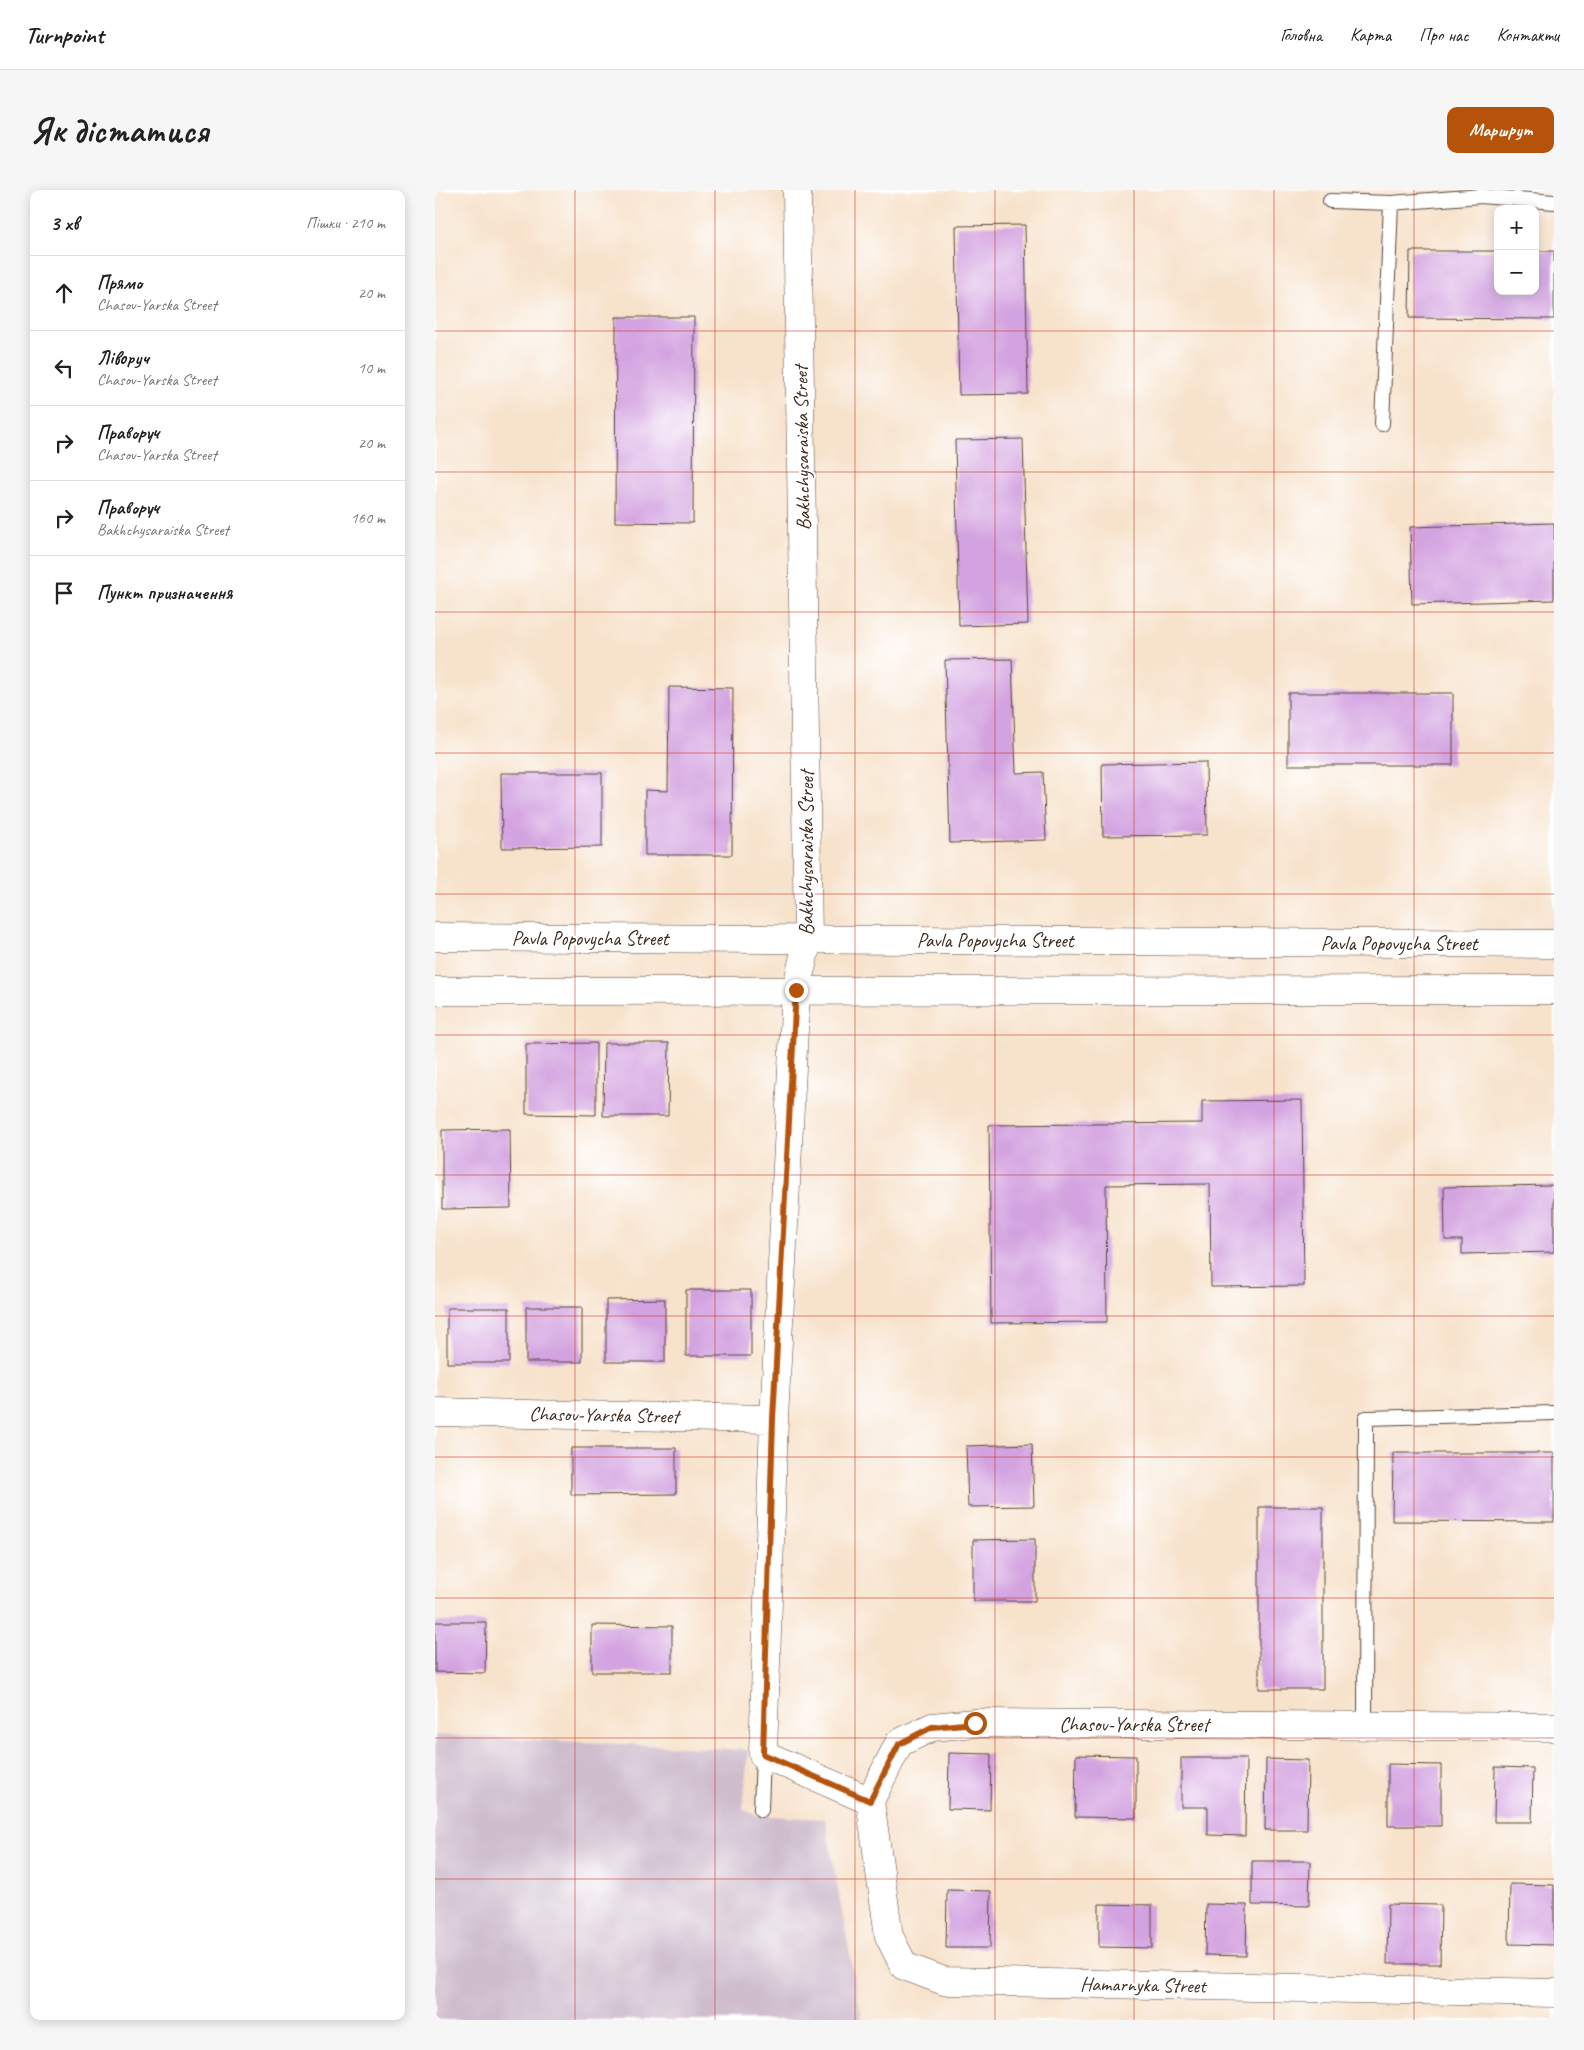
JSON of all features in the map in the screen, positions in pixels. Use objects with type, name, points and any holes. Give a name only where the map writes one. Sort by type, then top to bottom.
[{"type":"street","name":"Bakhchysaraiska Street","points":[[763,1754],[773,1419],[796,990],[808,939],[797,190]]},
{"type":"street","name":"Pavla Popovycha Street","points":[[435,937],[1554,944]]},
{"type":"street","points":[[435,991],[1554,990]]},
{"type":"street","name":"Chasov-Yarska Street","points":[[435,1412],[773,1419]]},
{"type":"street","name":"Chasov-Yarska Street","points":[[870,1801],[899,1744],[932,1727],[975,1723],[1554,1727]]},
{"type":"street","points":[[763,1754],[870,1801]]},
{"type":"street","name":"Hamarnyka Street","points":[[870,1801],[889,1936],[904,1966],[944,1981],[1554,1993]]},
{"type":"lane","points":[[1330,201],[1391,203],[1481,193],[1554,202]]},
{"type":"lane","points":[[1382,424],[1391,203]]},
{"type":"lane","points":[[1365,1726],[1366,1418],[1554,1413]]},
{"type":"lane","points":[[761,1810],[763,1754]]},
{"type":"shaded area","points":[[435,1735],[748,1750],[743,1809],[755,1815],[825,1819],[862,2020],[435,2020]]},
{"type":"building","points":[[1025,225],[1028,394],[959,395],[956,226]]},
{"type":"building","points":[[1410,251],[1494,251],[1494,295],[1539,295],[1539,251],[1554,251],[1554,319],[1409,318]]},
{"type":"building","points":[[616,317],[694,317],[693,523],[615,522]]},
{"type":"building","points":[[1023,439],[1028,624],[959,626],[955,440]]},
{"type":"building","points":[[1554,523],[1554,600],[1412,604],[1410,527]]},
{"type":"building","points":[[1012,659],[1016,773],[1043,772],[1046,840],[950,843],[945,660]]},
{"type":"building","points":[[669,687],[733,688],[732,855],[645,855],[645,790],[668,791]]},
{"type":"building","points":[[1288,693],[1453,693],[1453,765],[1288,765]]},
{"type":"building","points":[[1206,762],[1207,835],[1103,836],[1102,764]]},
{"type":"building","points":[[501,773],[602,773],[602,847],[502,848]]},
{"type":"building","points":[[596,1043],[596,1115],[526,1114],[526,1044]]},
{"type":"building","points":[[604,1043],[669,1043],[668,1116],[603,1116]]},
{"type":"building","points":[[1302,1100],[1304,1286],[1211,1287],[1210,1184],[1106,1185],[1107,1322],[991,1323],[989,1125],[1202,1123],[1202,1101]]},
{"type":"building","points":[[510,1129],[511,1208],[442,1209],[442,1130]]},
{"type":"building","points":[[1554,1185],[1554,1252],[1462,1254],[1462,1240],[1445,1240],[1444,1187]]},
{"type":"building","points":[[686,1290],[751,1290],[751,1356],[686,1356]]},
{"type":"building","points":[[665,1299],[665,1362],[606,1362],[606,1300]]},
{"type":"building","points":[[526,1307],[582,1307],[582,1362],[526,1362]]},
{"type":"building","points":[[447,1308],[509,1308],[509,1363],[447,1363]]},
{"type":"building","points":[[1032,1444],[1034,1506],[968,1507],[966,1446]]},
{"type":"building","points":[[571,1448],[676,1448],[676,1494],[571,1495]]},
{"type":"building","points":[[1393,1453],[1554,1453],[1554,1522],[1392,1521]]},
{"type":"building","points":[[1259,1507],[1323,1507],[1323,1689],[1259,1689]]},
{"type":"building","points":[[1035,1539],[1035,1601],[973,1601],[973,1540]]},
{"type":"building","points":[[435,1622],[486,1622],[485,1673],[435,1672]]},
{"type":"building","points":[[592,1625],[672,1626],[672,1672],[592,1672]]},
{"type":"building","points":[[949,1753],[991,1754],[990,1810],[948,1809]]},
{"type":"building","points":[[1076,1755],[1136,1756],[1136,1818],[1075,1817]]},
{"type":"building","points":[[1181,1758],[1246,1758],[1245,1836],[1208,1835],[1208,1807],[1181,1807]]},
{"type":"building","points":[[1266,1759],[1308,1760],[1307,1830],[1265,1830]]},
{"type":"building","points":[[1388,1764],[1441,1765],[1441,1826],[1388,1826]]},
{"type":"building","points":[[1495,1767],[1533,1768],[1532,1822],[1494,1822]]},
{"type":"building","points":[[1252,1861],[1310,1861],[1309,1906],[1252,1905]]},
{"type":"building","points":[[1510,1884],[1554,1885],[1554,1945],[1509,1944]]},
{"type":"building","points":[[947,1890],[991,1891],[990,1948],[946,1948]]},
{"type":"building","points":[[1099,1904],[1152,1905],[1152,1948],[1099,1947]]},
{"type":"building","points":[[1206,1904],[1247,1905],[1246,1956],[1205,1955]]},
{"type":"building","points":[[1388,1904],[1441,1905],[1440,1964],[1387,1964]]},
{"type":"route","points":[[796,990],[773,1419],[763,1754],[870,1801],[899,1744],[932,1727],[975,1723]]}]
